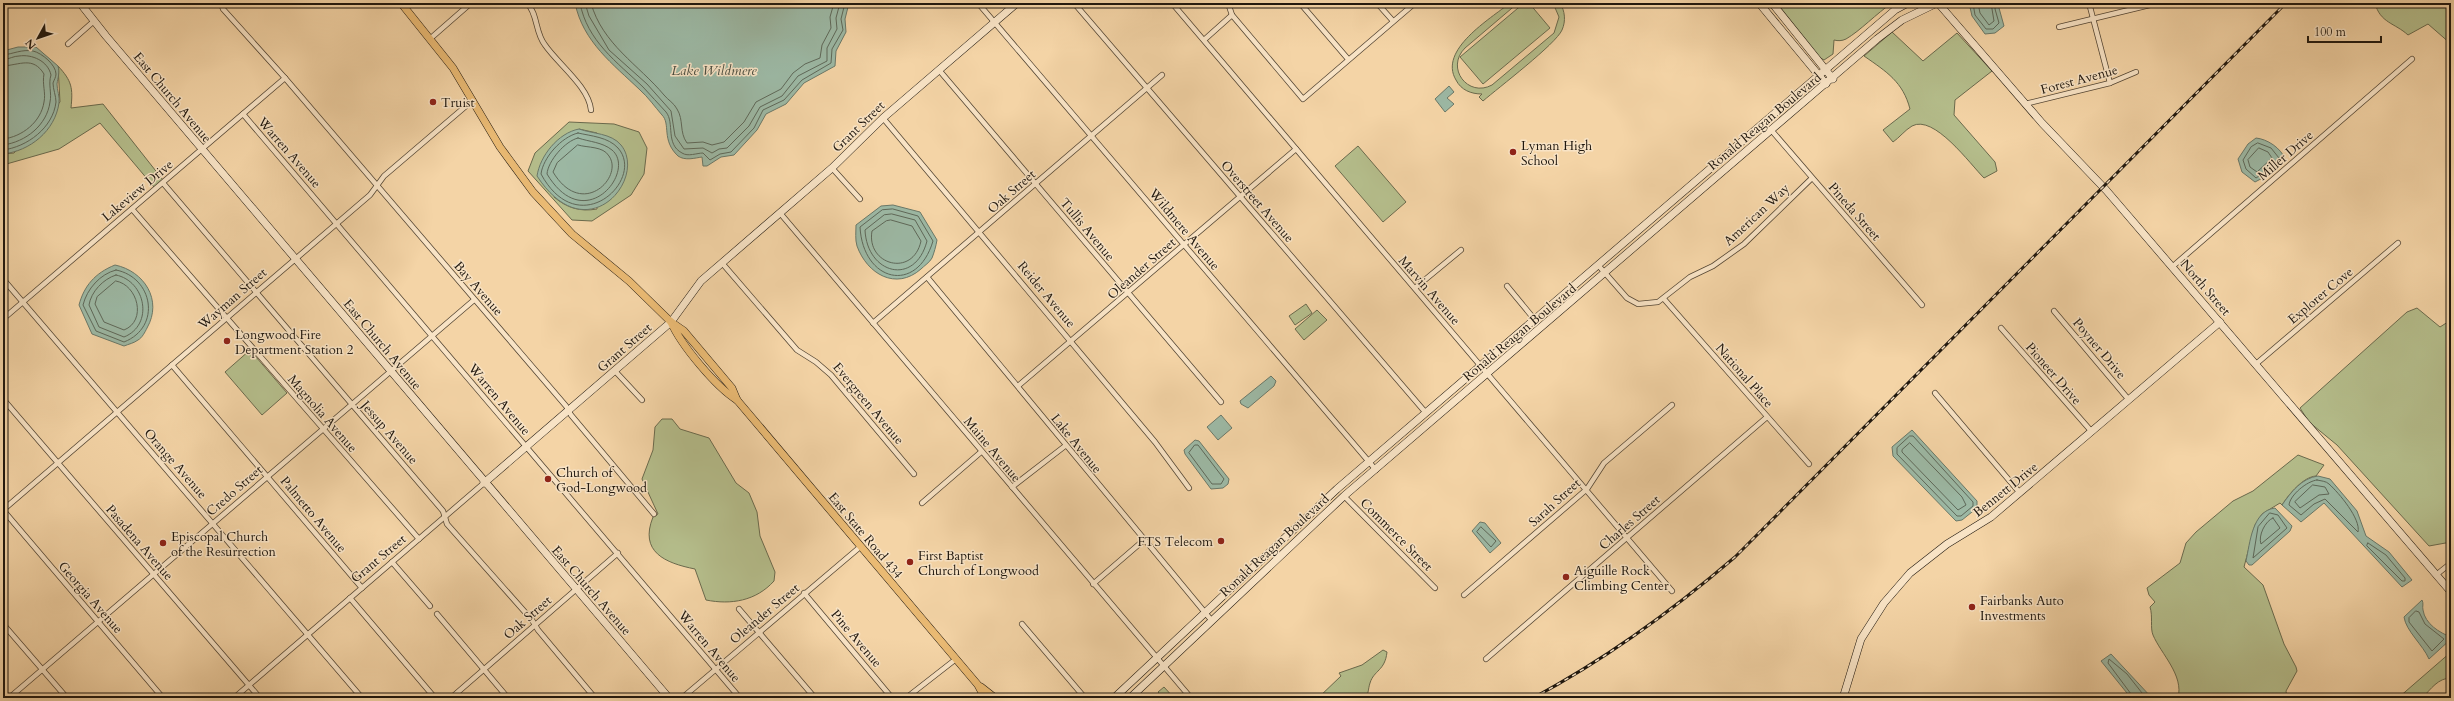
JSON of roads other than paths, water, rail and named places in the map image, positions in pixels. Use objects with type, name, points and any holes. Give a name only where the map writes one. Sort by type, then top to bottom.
[{"type":"main road","name":"East State Road 434","points":[[401,3],[430,38],[473,100],[511,164],[545,206],[572,234],[632,283],[671,322],[677,336],[726,393],[737,400],[978,685],[986,698]]},
{"type":"main road","name":"East State Road 434","points":[[978,685],[995,698]]},
{"type":"street","name":"East Church Avenue","points":[[80,3],[202,150],[484,483],[669,698]]},
{"type":"street","name":"Bay Avenue","points":[[221,3],[223,9],[285,78],[377,185],[654,514]]},
{"type":"street","points":[[430,38],[471,3]]},
{"type":"street","points":[[527,3],[533,10],[541,39],[589,97],[591,110]]},
{"type":"street","name":"Wildmere Avenue","points":[[978,3],[1376,470]]},
{"type":"street","name":"Grant Street","points":[[234,698],[671,322],[693,289],[832,168],[883,118],[1017,3]]},
{"type":"street","name":"Overstreet Avenue","points":[[1074,3],[1426,413]]},
{"type":"street","name":"Marvin Avenue","points":[[1172,3],[1672,591]]},
{"type":"street","points":[[1228,3],[1232,15],[1303,99],[1415,3]]},
{"type":"street","points":[[1300,3],[1348,59]]},
{"type":"street","points":[[1377,3],[1393,21]]},
{"type":"street","points":[[1759,3],[1826,84]]},
{"type":"street","points":[[1771,3],[1833,78]]},
{"type":"street","name":"Ronald Reagan Boulevard","points":[[1114,698],[1296,526],[1369,462],[1825,69],[1895,10],[1908,3]]},
{"type":"street","name":"Ronald Reagan Boulevard","points":[[1130,698],[1344,496],[1902,20],[1938,3]]},
{"type":"street","name":"North Street","points":[[1938,3],[2025,104],[2106,190],[2451,592]]},
{"type":"street","points":[[2089,3],[2110,83]]},
{"type":"street","points":[[2059,27],[2158,3]]},
{"type":"street","points":[[1204,40],[1232,15]]},
{"type":"street","points":[[68,44],[94,21]]},
{"type":"street","name":"Miller Drive","points":[[2172,267],[2412,60]]},
{"type":"street","name":"Tullis Avenue","points":[[939,70],[1222,402]]},
{"type":"street","name":"Forest Avenue","points":[[2025,104],[2110,83],[2136,72]]},
{"type":"street","name":"Oak Street","points":[[873,323],[980,233],[1162,75]]},
{"type":"street","name":"Lakeview Drive","points":[[3,319],[285,78]]},
{"type":"street","name":"Wayman Street","points":[[3,510],[226,317],[337,224],[370,195],[384,176],[473,100]]},
{"type":"street","name":"Warren Avenue","points":[[243,114],[740,698]]},
{"type":"street","name":"Reider Avenue","points":[[883,118],[1155,442],[1189,488]]},
{"type":"street","name":"Pineda Street","points":[[1772,131],[1922,305]]},
{"type":"street","name":"Oleander Street","points":[[1018,386],[1072,342],[1296,149]]},
{"type":"street","points":[[1726,154],[1733,163]]},
{"type":"street","points":[[832,168],[860,199]]},
{"type":"street","name":"American Way","points":[[1598,265],[1627,298],[1638,304],[1658,302],[1664,299],[1690,277],[1713,266],[1744,244],[1812,178]]},
{"type":"street","name":"Jessup Avenue","points":[[163,183],[443,511],[447,524],[535,625],[595,698]]},
{"type":"street","name":"Magnolia Avenue","points":[[132,209],[419,539]]},
{"type":"street","name":"Maine Avenue","points":[[780,213],[1156,659],[1191,698]]},
{"type":"street","name":"Explorer Cove","points":[[2256,364],[2398,243]]},
{"type":"street","points":[[1414,288],[1461,250]]},
{"type":"street","name":"Evergreen Avenue","points":[[722,263],[797,350],[816,362],[831,375],[914,474]]},
{"type":"street","name":"Lake Avenue","points":[[927,277],[1018,386],[1065,446],[1212,621]]},
{"type":"street","name":"Orange Avenue","points":[[3,280],[362,698]]},
{"type":"street","points":[[1508,286],[1534,320]]},
{"type":"street","name":"National Place","points":[[1664,299],[1809,464]]},
{"type":"street","name":"Credo Street","points":[[8,698],[474,300]]},
{"type":"street","name":"Poyner Drive","points":[[2054,311],[2129,400]]},
{"type":"street","name":"Bennett Drive","points":[[1843,698],[1861,639],[1895,588],[1923,561],[1992,517],[2220,322]]},
{"type":"street","name":"Pioneer Drive","points":[[2000,328],[2092,432]]},
{"type":"street","name":"Palmetto Avenue","points":[[172,365],[362,588]]},
{"type":"street","points":[[615,371],[642,400]]},
{"type":"street","points":[[1935,393],[2020,493]]},
{"type":"street","name":"Pasadena Avenue","points":[[3,399],[260,698]]},
{"type":"street","name":"Sarah Street","points":[[1464,595],[1586,489],[1604,463],[1672,405]]},
{"type":"street","name":"Charles Street","points":[[1486,659],[1767,417]]},
{"type":"street","points":[[1012,487],[1065,446]]},
{"type":"street","points":[[922,503],[982,452]]},
{"type":"street","name":"Commerce Street","points":[[1344,496],[1435,588]]},
{"type":"street","name":"Georgia Avenue","points":[[3,510],[163,698]]},
{"type":"street","points":[[1093,584],[1144,540]]},
{"type":"street","name":"Oleander Street","points":[[682,698],[860,547]]},
{"type":"street","name":"Oak Street","points":[[451,698],[618,553]]},
{"type":"street","points":[[392,562],[430,606]]},
{"type":"street","points":[[2436,575],[2451,562]]},
{"type":"street","name":"Pine Avenue","points":[[804,593],[892,698]]},
{"type":"street","points":[[350,598],[435,698]]},
{"type":"street","points":[[739,609],[815,698]]},
{"type":"street","points":[[437,614],[508,698]]},
{"type":"street","points":[[3,624],[67,698]]},
{"type":"street","points":[[1022,624],[1085,698]]},
{"type":"street","points":[[906,698],[956,659]]},
{"type":"water","name":"Lake Wildmere","points":[[575,3],[849,3],[845,19],[846,32],[836,51],[835,66],[804,83],[786,104],[766,114],[757,130],[734,155],[721,157],[707,166],[703,166],[702,157],[690,159],[681,158],[673,150],[668,138],[665,119],[646,96],[600,51],[592,41],[579,17]]},
{"type":"water","points":[[1969,3],[2001,3],[1999,8],[2004,26],[1995,33],[1985,34],[1972,16]]},
{"type":"water","points":[[18,47],[36,47],[58,66],[59,73],[57,84],[59,103],[57,113],[47,131],[40,138],[23,149],[3,154],[3,51]]},
{"type":"water","points":[[1449,86],[1454,92],[1447,98],[1454,104],[1445,112],[1435,99]]},
{"type":"water","points":[[579,129],[602,134],[617,141],[621,145],[627,159],[626,175],[619,190],[608,202],[593,209],[575,208],[556,198],[537,176],[542,161],[551,146],[564,135]]},
{"type":"water","points":[[2256,138],[2265,140],[2273,145],[2280,151],[2285,159],[2270,174],[2255,182],[2242,172],[2238,159],[2248,144]]},
{"type":"water","points":[[893,205],[920,212],[937,240],[930,261],[921,269],[902,279],[892,279],[875,271],[862,256],[856,241],[856,225],[881,206]]},
{"type":"water","points":[[115,265],[134,273],[148,288],[152,297],[153,307],[147,328],[139,339],[124,346],[92,334],[79,305],[87,286],[91,281],[108,268]]},
{"type":"water","points":[[1271,376],[1276,381],[1274,386],[1248,408],[1241,404],[1240,401]]},
{"type":"water","points":[[1221,415],[1232,428],[1218,440],[1207,427]]},
{"type":"water","points":[[1912,430],[1977,501],[1977,508],[1962,520],[1956,521],[1893,456],[1892,447]]},
{"type":"water","points":[[1195,440],[1199,441],[1229,479],[1228,484],[1223,488],[1211,489],[1185,454],[1184,450]]},
{"type":"water","points":[[2318,476],[2330,479],[2357,511],[2366,536],[2389,552],[2412,580],[2402,587],[2324,503],[2301,522],[2282,505],[2297,486],[2312,477]]},
{"type":"water","points":[[2275,508],[2292,526],[2290,531],[2252,565],[2249,565],[2246,561],[2253,529],[2261,515],[2267,510]]},
{"type":"water","points":[[1480,522],[1485,523],[1501,543],[1490,553],[1472,531]]},
{"type":"water","points":[[2422,600],[2424,615],[2430,624],[2442,633],[2451,637],[2451,639],[2429,659],[2423,648],[2408,628],[2404,617]]},
{"type":"water","points":[[2111,654],[2152,698],[2131,698],[2101,661]]},
{"type":"railway","points":[[1533,698],[1586,667],[1638,633],[1663,615],[1735,557],[2286,3]]},
{"type":"place","name":"Truist","points":[[433,102]]},
{"type":"place","name":"Lyman High School","points":[[1513,152]]},
{"type":"place","name":"Longwood Fire Department Station 2","points":[[227,341]]},
{"type":"place","name":"Church of God-Longwood","points":[[548,479]]},
{"type":"place","name":"FTS Telecom","points":[[1221,541]]},
{"type":"place","name":"Episcopal Church of the Resurrection","points":[[163,543]]},
{"type":"place","name":"First Baptist Church of Longwood","points":[[910,562]]},
{"type":"place","name":"Aiguille Rock Climbing Center","points":[[1566,577]]},
{"type":"place","name":"Fairbanks Auto Investments","points":[[1972,607]]}]
